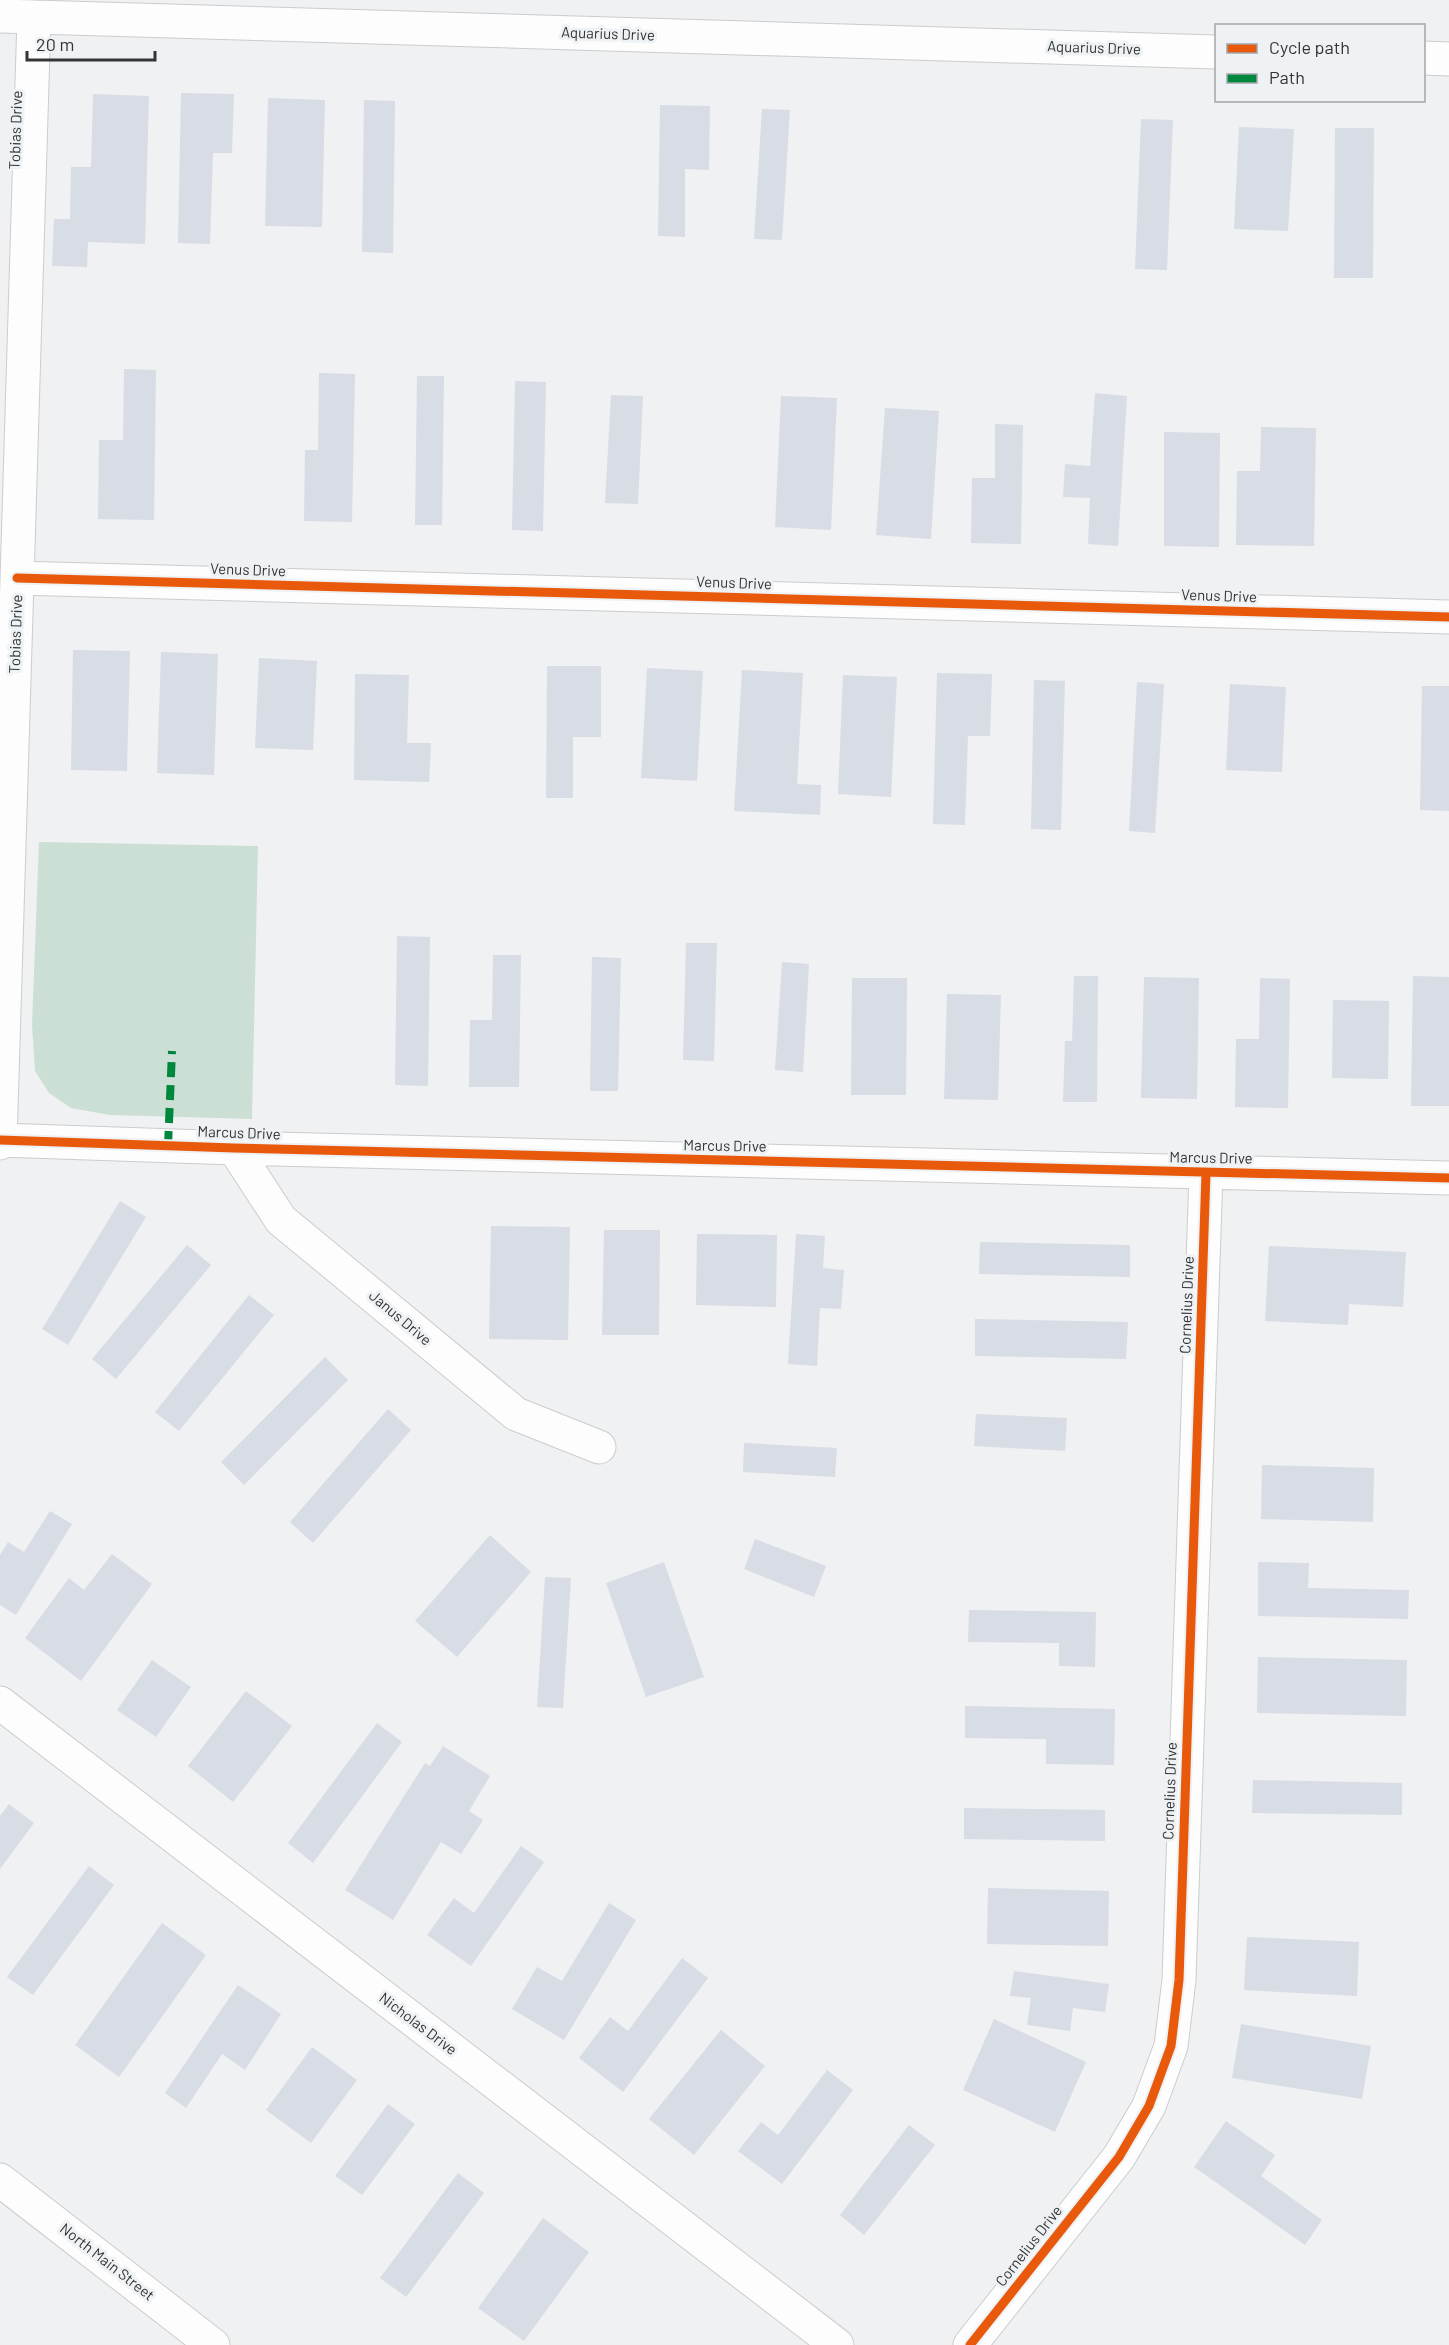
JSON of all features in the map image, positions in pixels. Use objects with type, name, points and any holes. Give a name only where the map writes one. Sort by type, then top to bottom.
[{"type":"street","name":"Aquarius Drive","points":[[0,16],[1215,52]]},
{"type":"street","name":"Tobias Drive","points":[[0,1142],[34,17]]},
{"type":"street","points":[[1425,58],[1449,59]]},
{"type":"street","name":"Venus Drive","points":[[17,578],[1449,617]]},
{"type":"street","name":"Marcus Drive","points":[[0,1142],[1449,1178]]},
{"type":"street","name":"Janus Drive","points":[[234,1148],[281,1220],[516,1414],[598,1447]]},
{"type":"street","name":"Cornelius Drive","points":[[970,2345],[1119,2157],[1149,2106],[1171,2046],[1179,1980],[1206,1173]]},
{"type":"street","name":"Nicholas Drive","points":[[0,1703],[837,2345]]},
{"type":"street","name":"North Main Street","points":[[0,2180],[213,2345]]},
{"type":"green space","points":[[39,842],[258,846],[252,1119],[110,1115],[71,1108],[49,1093],[35,1071],[32,1025]]},
{"type":"building","points":[[181,93],[234,94],[232,153],[213,153],[210,244],[178,243]]},
{"type":"building","points":[[93,94],[149,96],[145,244],[88,242],[87,267],[52,266],[54,219],[70,219],[71,167],[91,167]]},
{"type":"building","points":[[268,98],[325,100],[322,227],[265,226]]},
{"type":"building","points":[[364,100],[395,101],[393,253],[362,252]]},
{"type":"building","points":[[660,105],[710,106],[709,170],[685,169],[685,237],[658,236]]},
{"type":"building","points":[[762,109],[790,110],[782,240],[754,239]]},
{"type":"building","points":[[1141,119],[1173,120],[1167,270],[1135,269]]},
{"type":"building","points":[[1239,127],[1294,129],[1288,231],[1234,229]]},
{"type":"building","points":[[1335,128],[1374,128],[1373,278],[1334,278]]},
{"type":"building","points":[[124,369],[156,370],[154,520],[98,519],[99,440],[123,440]]},
{"type":"building","points":[[319,373],[355,374],[352,522],[304,521],[305,450],[318,450]]},
{"type":"building","points":[[417,376],[444,376],[442,525],[415,525]]},
{"type":"building","points":[[515,381],[546,382],[543,531],[512,530]]},
{"type":"building","points":[[1095,393],[1127,396],[1118,546],[1088,544],[1090,498],[1063,497],[1065,464],[1090,466]]},
{"type":"building","points":[[611,395],[643,396],[638,504],[605,503]]},
{"type":"building","points":[[781,396],[837,398],[831,530],[775,527]]},
{"type":"building","points":[[885,408],[939,411],[931,539],[876,535]]},
{"type":"building","points":[[995,424],[1023,425],[1021,544],[971,543],[972,478],[995,478]]},
{"type":"building","points":[[1261,427],[1316,428],[1314,546],[1236,545],[1237,471],[1260,471]]},
{"type":"building","points":[[1164,432],[1220,433],[1219,547],[1164,546]]},
{"type":"building","points":[[73,650],[130,651],[127,771],[71,770]]},
{"type":"building","points":[[161,652],[218,654],[214,775],[157,773]]},
{"type":"building","points":[[259,658],[317,661],[313,750],[255,748]]},
{"type":"building","points":[[547,666],[601,666],[601,737],[573,737],[573,798],[546,798]]},
{"type":"building","points":[[647,668],[703,671],[697,781],[641,778]]},
{"type":"building","points":[[742,670],[803,673],[797,784],[821,785],[820,815],[734,811]]},
{"type":"building","points":[[937,673],[992,674],[990,736],[968,736],[965,825],[933,824]]},
{"type":"building","points":[[355,674],[409,675],[407,743],[431,743],[429,782],[354,780]]},
{"type":"building","points":[[843,675],[897,677],[891,797],[838,794]]},
{"type":"building","points":[[1034,680],[1065,681],[1061,830],[1031,829]]},
{"type":"building","points":[[1137,682],[1164,684],[1155,833],[1129,831]]},
{"type":"building","points":[[1230,684],[1286,687],[1282,772],[1226,770]]},
{"type":"building","points":[[1422,686],[1449,686],[1449,811],[1420,810]]},
{"type":"building","points":[[397,936],[430,937],[428,1086],[395,1085]]},
{"type":"building","points":[[686,943],[717,943],[714,1061],[683,1060]]},
{"type":"building","points":[[493,955],[521,955],[519,1087],[469,1087],[470,1020],[492,1020]]},
{"type":"building","points":[[592,957],[621,958],[618,1091],[590,1091]]},
{"type":"building","points":[[782,962],[809,964],[803,1072],[775,1070]]},
{"type":"building","points":[[1074,976],[1098,976],[1097,1102],[1063,1102],[1065,1041],[1072,1041]]},
{"type":"building","points":[[1413,976],[1449,977],[1449,1106],[1411,1106]]},
{"type":"building","points":[[1144,977],[1199,978],[1197,1099],[1141,1098]]},
{"type":"building","points":[[852,978],[907,978],[906,1095],[851,1095]]},
{"type":"building","points":[[1260,978],[1290,979],[1288,1108],[1235,1107],[1236,1039],[1259,1039]]},
{"type":"building","points":[[947,994],[1001,995],[998,1100],[944,1099]]},
{"type":"building","points":[[1333,1000],[1389,1001],[1388,1079],[1332,1078]]},
{"type":"building","points":[[120,1201],[146,1217],[68,1345],[42,1329]]},
{"type":"building","points":[[491,1226],[570,1227],[568,1340],[489,1339]]},
{"type":"building","points":[[604,1230],[660,1230],[659,1335],[602,1335]]},
{"type":"building","points":[[697,1234],[777,1235],[776,1307],[696,1305]]},
{"type":"building","points":[[796,1234],[825,1236],[823,1268],[844,1270],[841,1309],[820,1308],[817,1366],[788,1364]]},
{"type":"building","points":[[980,1242],[1130,1245],[1130,1277],[979,1274]]},
{"type":"building","points":[[187,1245],[211,1265],[116,1379],[92,1359]]},
{"type":"building","points":[[1269,1246],[1406,1252],[1403,1307],[1349,1304],[1348,1325],[1265,1321]]},
{"type":"building","points":[[249,1295],[274,1315],[179,1431],[155,1412]]},
{"type":"building","points":[[975,1319],[1128,1322],[1126,1359],[975,1356]]},
{"type":"building","points":[[325,1357],[348,1380],[244,1485],[221,1462]]},
{"type":"building","points":[[388,1409],[411,1430],[313,1543],[290,1522]]},
{"type":"building","points":[[976,1414],[1067,1418],[1065,1451],[974,1446]]},
{"type":"building","points":[[744,1443],[837,1448],[835,1477],[743,1472]]},
{"type":"building","points":[[1262,1465],[1374,1468],[1373,1522],[1261,1519]]},
{"type":"building","points":[[50,1511],[72,1524],[16,1615],[0,1605],[0,1555],[8,1542],[24,1552]]},
{"type":"building","points":[[490,1535],[531,1572],[457,1657],[415,1621]]},
{"type":"building","points":[[755,1539],[826,1566],[814,1597],[744,1569]]},
{"type":"building","points":[[112,1554],[152,1584],[81,1681],[25,1638],[69,1578],[84,1590]]},
{"type":"building","points":[[664,1562],[704,1677],[646,1697],[606,1583]]},
{"type":"building","points":[[1258,1562],[1309,1563],[1308,1588],[1409,1590],[1408,1619],[1258,1616]]},
{"type":"building","points":[[545,1577],[571,1578],[563,1708],[537,1707]]},
{"type":"building","points":[[969,1610],[1096,1612],[1095,1667],[1059,1666],[1059,1643],[968,1642]]},
{"type":"building","points":[[1258,1657],[1407,1660],[1406,1716],[1257,1713]]},
{"type":"building","points":[[152,1660],[191,1687],[156,1737],[117,1710]]},
{"type":"building","points":[[246,1691],[292,1726],[233,1802],[188,1766]]},
{"type":"building","points":[[965,1706],[1115,1709],[1114,1765],[1046,1764],[1046,1739],[965,1738]]},
{"type":"building","points":[[377,1723],[402,1742],[313,1863],[288,1843]]},
{"type":"building","points":[[443,1746],[490,1776],[469,1811],[483,1820],[461,1854],[441,1842],[393,1920],[345,1890],[425,1763],[430,1766]]},
{"type":"building","points":[[1253,1780],[1402,1783],[1402,1815],[1252,1813]]},
{"type":"building","points":[[9,1804],[34,1823],[0,1869],[0,1816]]},
{"type":"building","points":[[964,1808],[1105,1810],[1105,1841],[964,1839]]},
{"type":"building","points":[[521,1846],[544,1862],[471,1966],[427,1935],[454,1898],[474,1913]]},
{"type":"building","points":[[89,1866],[114,1885],[33,1995],[7,1977]]},
{"type":"building","points":[[988,1888],[1109,1891],[1108,1946],[987,1944]]},
{"type":"building","points":[[609,1903],[636,1920],[564,2040],[512,2009],[537,1967],[562,1981]]},
{"type":"building","points":[[162,1923],[206,1955],[119,2077],[75,2045]]},
{"type":"building","points":[[1247,1937],[1359,1942],[1357,1996],[1244,1990]]},
{"type":"building","points":[[682,1958],[708,1978],[623,2092],[579,2058],[610,2017],[628,2031]]},
{"type":"building","points":[[1014,1971],[1109,1984],[1105,2012],[1073,2008],[1070,2031],[1027,2025],[1031,1998],[1010,1996]]},
{"type":"building","points":[[238,1985],[281,2014],[245,2070],[222,2054],[186,2108],[165,2093]]},
{"type":"building","points":[[994,2019],[1086,2062],[1055,2132],[963,2090]]},
{"type":"building","points":[[1241,2024],[1371,2046],[1362,2099],[1232,2078]]},
{"type":"building","points":[[721,2030],[765,2066],[694,2155],[649,2119]]},
{"type":"building","points":[[312,2047],[357,2080],[311,2143],[266,2110]]},
{"type":"building","points":[[827,2070],[853,2090],[782,2184],[738,2151],[761,2122],[778,2135]]},
{"type":"building","points":[[388,2104],[415,2124],[362,2195],[335,2176]]},
{"type":"building","points":[[1226,2121],[1275,2155],[1261,2176],[1322,2220],[1305,2245],[1194,2167]]},
{"type":"building","points":[[909,2125],[935,2145],[864,2235],[840,2215]]},
{"type":"building","points":[[458,2173],[484,2193],[406,2297],[380,2278]]},
{"type":"building","points":[[543,2218],[589,2252],[524,2341],[478,2308]]},
{"type":"marked path","points":[[168,1146],[172,1051]]},
{"type":"cycle path","points":[[17,578],[1449,617]]},
{"type":"cycle path","points":[[0,1140],[234,1148],[1449,1178]]},
{"type":"cycle path","points":[[970,2345],[1119,2157],[1149,2106],[1171,2046],[1179,1980],[1206,1173]]}]
